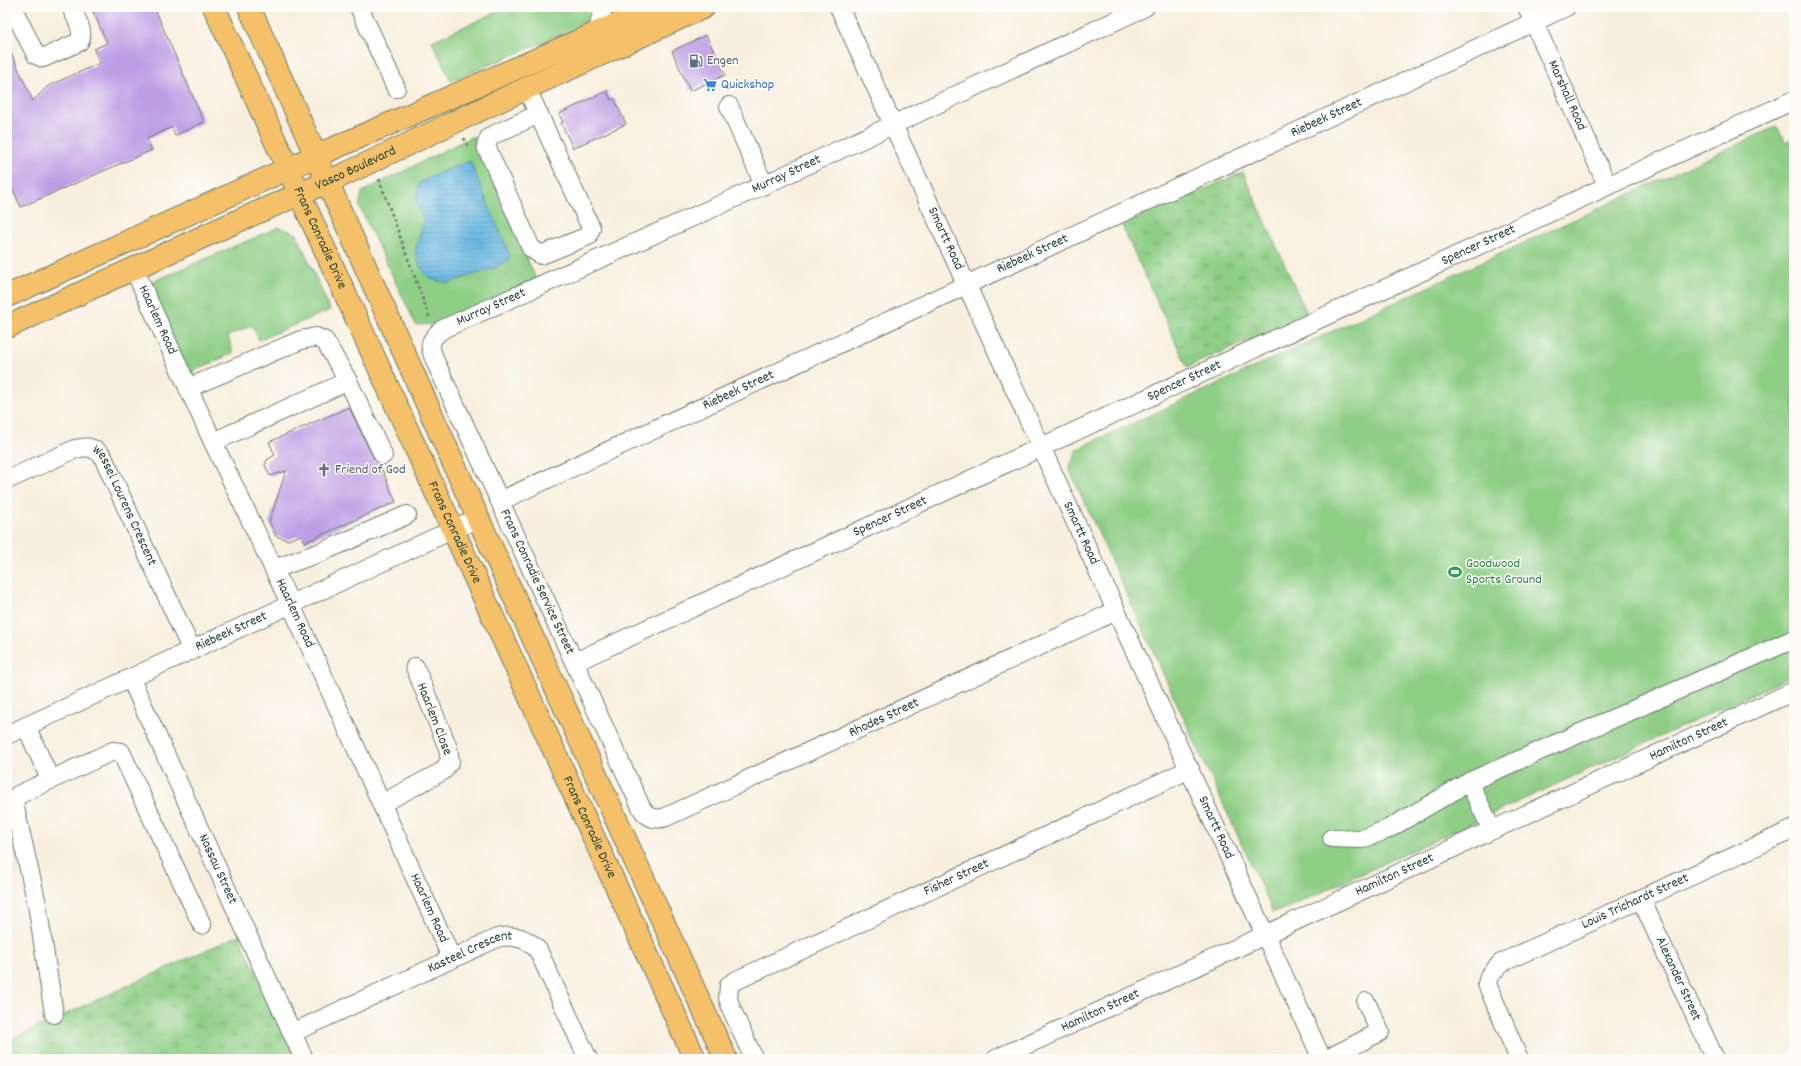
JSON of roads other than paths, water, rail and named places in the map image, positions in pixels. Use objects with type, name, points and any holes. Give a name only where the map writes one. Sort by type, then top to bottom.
[{"type":"main road","name":"Frans Conradie Drive","points":[[214,7],[695,1059]]},
{"type":"main road","name":"Frans Conradie Drive","points":[[249,7],[478,518],[726,1059]]},
{"type":"main road","name":"Vasco Boulevard","points":[[7,296],[316,156],[656,7]]},
{"type":"main road","name":"Vasco Boulevard","points":[[7,328],[327,182],[704,7]]},
{"type":"street","points":[[12,7],[36,55],[43,58],[79,42],[81,39],[82,33],[71,7]]},
{"type":"street","points":[[359,7],[396,88]]},
{"type":"street","points":[[598,32],[603,7]]},
{"type":"street","name":"Smartt Road","points":[[839,7],[894,123],[966,285],[1322,1059]]},
{"type":"street","name":"Murray Street","points":[[433,339],[443,329],[764,185],[1145,7]]},
{"type":"street","name":"Riebeek Street","points":[[500,501],[966,285],[1530,14],[1566,7]]},
{"type":"street","name":"Marshall Road","points":[[1530,14],[1607,184]]},
{"type":"street","points":[[527,89],[592,228],[588,236],[541,254],[535,252],[528,243],[486,146],[489,138],[495,134],[538,114]]},
{"type":"street","name":"Spencer Street","points":[[575,662],[1607,184],[1794,100]]},
{"type":"street","points":[[729,106],[764,185]]},
{"type":"street","name":"Haarlem Road","points":[[134,269],[213,442],[291,605],[452,959]]},
{"type":"street","points":[[188,388],[301,340],[316,337],[325,341],[348,381],[383,455]]},
{"type":"street","name":"Frans Conradie Service Street","points":[[433,339],[430,350],[575,662],[640,807],[651,818]]},
{"type":"street","points":[[213,442],[348,381]]},
{"type":"street","name":"Wessel Lourens Crescent","points":[[7,480],[75,449],[85,447],[97,450],[103,457],[192,651]]},
{"type":"street","points":[[274,569],[324,551],[407,515]]},
{"type":"street","name":"Riebeek Street","points":[[7,735],[478,518]]},
{"type":"street","name":"Rhodes Street","points":[[651,818],[656,819],[666,817],[1116,611]]},
{"type":"street","points":[[1332,838],[1362,839],[1388,829],[1469,782],[1794,639]]},
{"type":"street","name":"Haarlem Close","points":[[381,804],[443,771],[450,761],[448,748],[414,667]]},
{"type":"street","name":"Nassau Street","points":[[130,679],[304,1059]]},
{"type":"street","name":"Hamilton Street","points":[[996,1059],[1794,691]]},
{"type":"street","points":[[26,726],[50,779]]},
{"type":"street","points":[[54,1014],[37,904],[15,802],[18,795],[113,751],[121,752],[202,925]]},
{"type":"street","name":"Fisher Street","points":[[754,1059],[731,1008],[728,991],[729,985],[735,981],[1190,770]]},
{"type":"street","points":[[1469,782],[1492,830]]},
{"type":"street","name":"Louis Trichardt Street","points":[[1519,1059],[1487,984],[1489,976],[1501,963],[1794,829]]},
{"type":"street","name":"Alexander Street","points":[[1641,899],[1715,1059]]},
{"type":"street","name":"Kasteel Crescent","points":[[292,1033],[505,936],[521,938],[533,945],[538,950],[588,1059]]},
{"type":"street","points":[[1327,1059],[1380,1032],[1366,1002]]},
{"type":"water","points":[[470,161],[511,258],[495,268],[448,283],[430,279],[420,266],[415,251],[424,221],[416,202],[419,183],[441,172]]},
{"type":"place","name":"Engen","points":[[696,61]]},
{"type":"place","name":"Quickshop","points":[[710,85]]},
{"type":"place","name":"Friend of God","points":[[324,470]]},
{"type":"place","name":"Goodwood Sports Ground","points":[[1455,572]]}]
